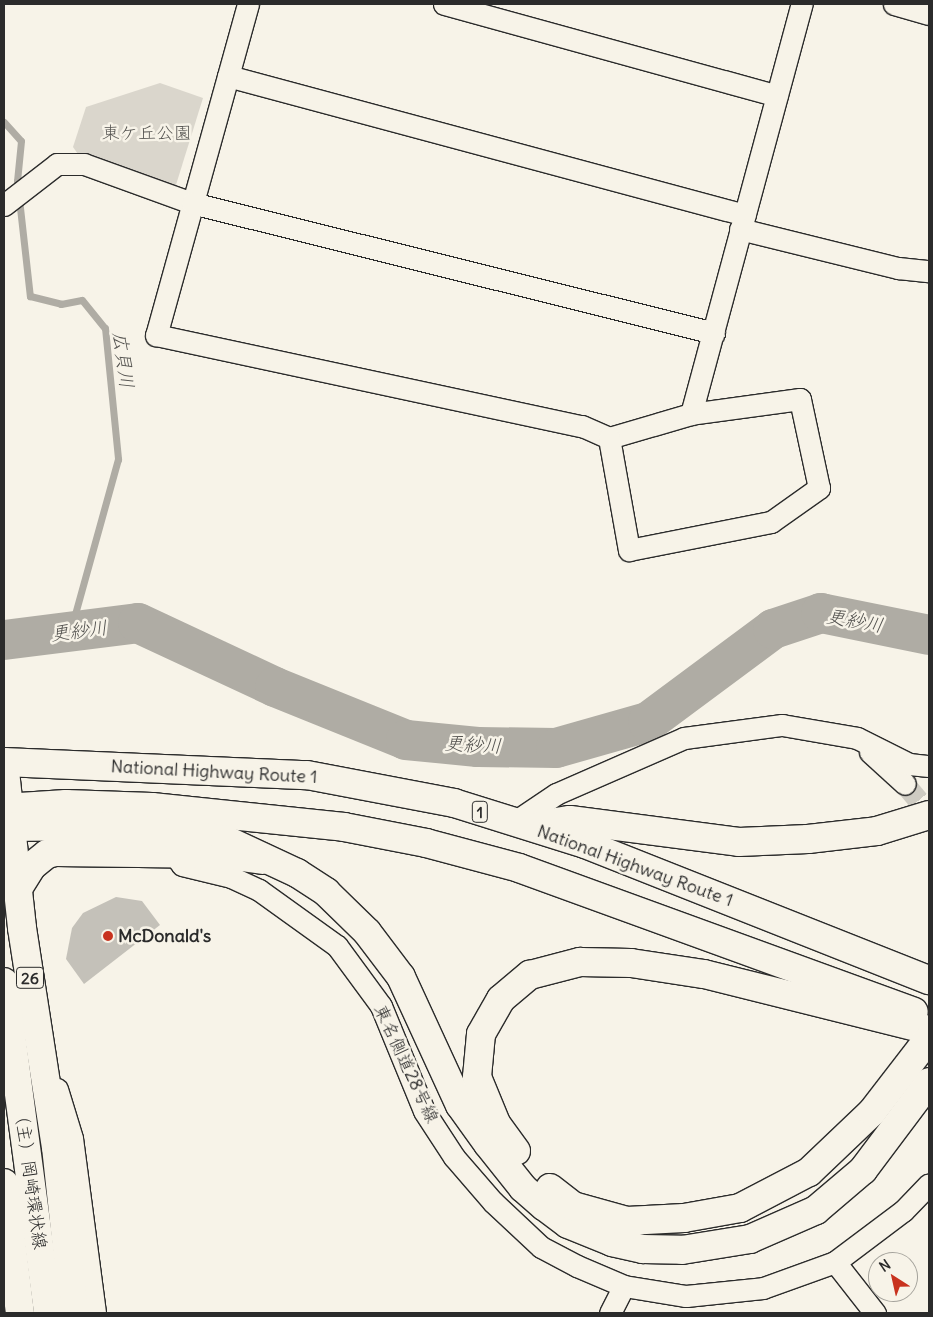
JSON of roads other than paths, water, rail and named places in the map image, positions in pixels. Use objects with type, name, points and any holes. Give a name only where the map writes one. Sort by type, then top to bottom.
[{"type":"main road","name":"National Highway Route 1","points":[[4,762],[307,775],[454,804],[585,844],[929,980]]},
{"type":"main road","name":"26","points":[[4,762],[6,817],[56,1147],[74,1313]]},
{"type":"main road","points":[[6,817],[66,804],[152,807],[344,827],[426,843],[519,868],[929,1017]]},
{"type":"main road","points":[[521,825],[570,820],[739,842],[808,839],[877,831],[929,816]]},
{"type":"main road","points":[[6,817],[196,834],[224,839],[272,861],[326,892],[367,932],[401,977],[460,1105],[523,1188],[568,1224],[612,1242],[643,1249],[682,1250],[750,1239],[816,1210],[863,1170],[896,1130],[929,1082]]},
{"type":"main road","points":[[17,890],[32,866],[47,854],[172,852],[220,854],[272,861]]},
{"type":"main road","points":[[929,1030],[704,974],[632,963],[580,962],[530,975],[500,999],[481,1034],[477,1077],[496,1123],[534,1174],[573,1206],[627,1221],[684,1218],[740,1208],[809,1172],[872,1112],[929,1038]]},
{"type":"main road","name":"（主）岡崎環状線","points":[[4,982],[48,1313]]},
{"type":"main road","points":[[4,1183],[20,1313]]},
{"type":"street","points":[[248,4],[156,335],[582,426],[609,438],[691,414],[800,399],[819,488],[771,522],[629,550],[609,438]]},
{"type":"street","points":[[444,4],[777,96]]},
{"type":"street","points":[[691,414],[802,4]]},
{"type":"street","points":[[894,4],[929,14]]},
{"type":"street","points":[[228,76],[898,268],[929,271]]},
{"type":"street","points":[[4,205],[56,164],[84,164],[192,203],[714,334]]},
{"type":"street","points":[[521,825],[556,794],[684,738],[782,724],[857,738],[909,764],[929,766]]},
{"type":"street","points":[[857,738],[905,784]]},
{"type":"street","name":"東名側道28号線","points":[[172,852],[182,865],[231,877],[259,890],[337,946],[380,1006],[424,1111],[454,1157],[493,1202],[541,1247],[624,1286],[686,1296],[763,1288],[835,1262],[903,1211],[929,1184]]},
{"type":"street","points":[[36,1019],[72,1138],[96,1313]]},
{"type":"street","points":[[835,1262],[875,1313]]},
{"type":"street","points":[[610,1313],[624,1286]]},
{"type":"waterway","name":"広貝川","points":[[4,122],[21,141],[17,181],[30,296],[61,304],[82,300],[105,328],[118,459],[71,629]]},
{"type":"waterway","name":"更紗川","points":[[4,640],[138,623],[275,687],[406,740],[478,747],[556,748],[648,722],[773,629],[821,613],[929,635]]},
{"type":"tunnel","points":[[905,784],[929,813]]},
{"type":"place","name":"McDonald's","points":[[108,936]]},
{"type":"park label","name":"東ケ丘公園","points":[[147,133]]}]
